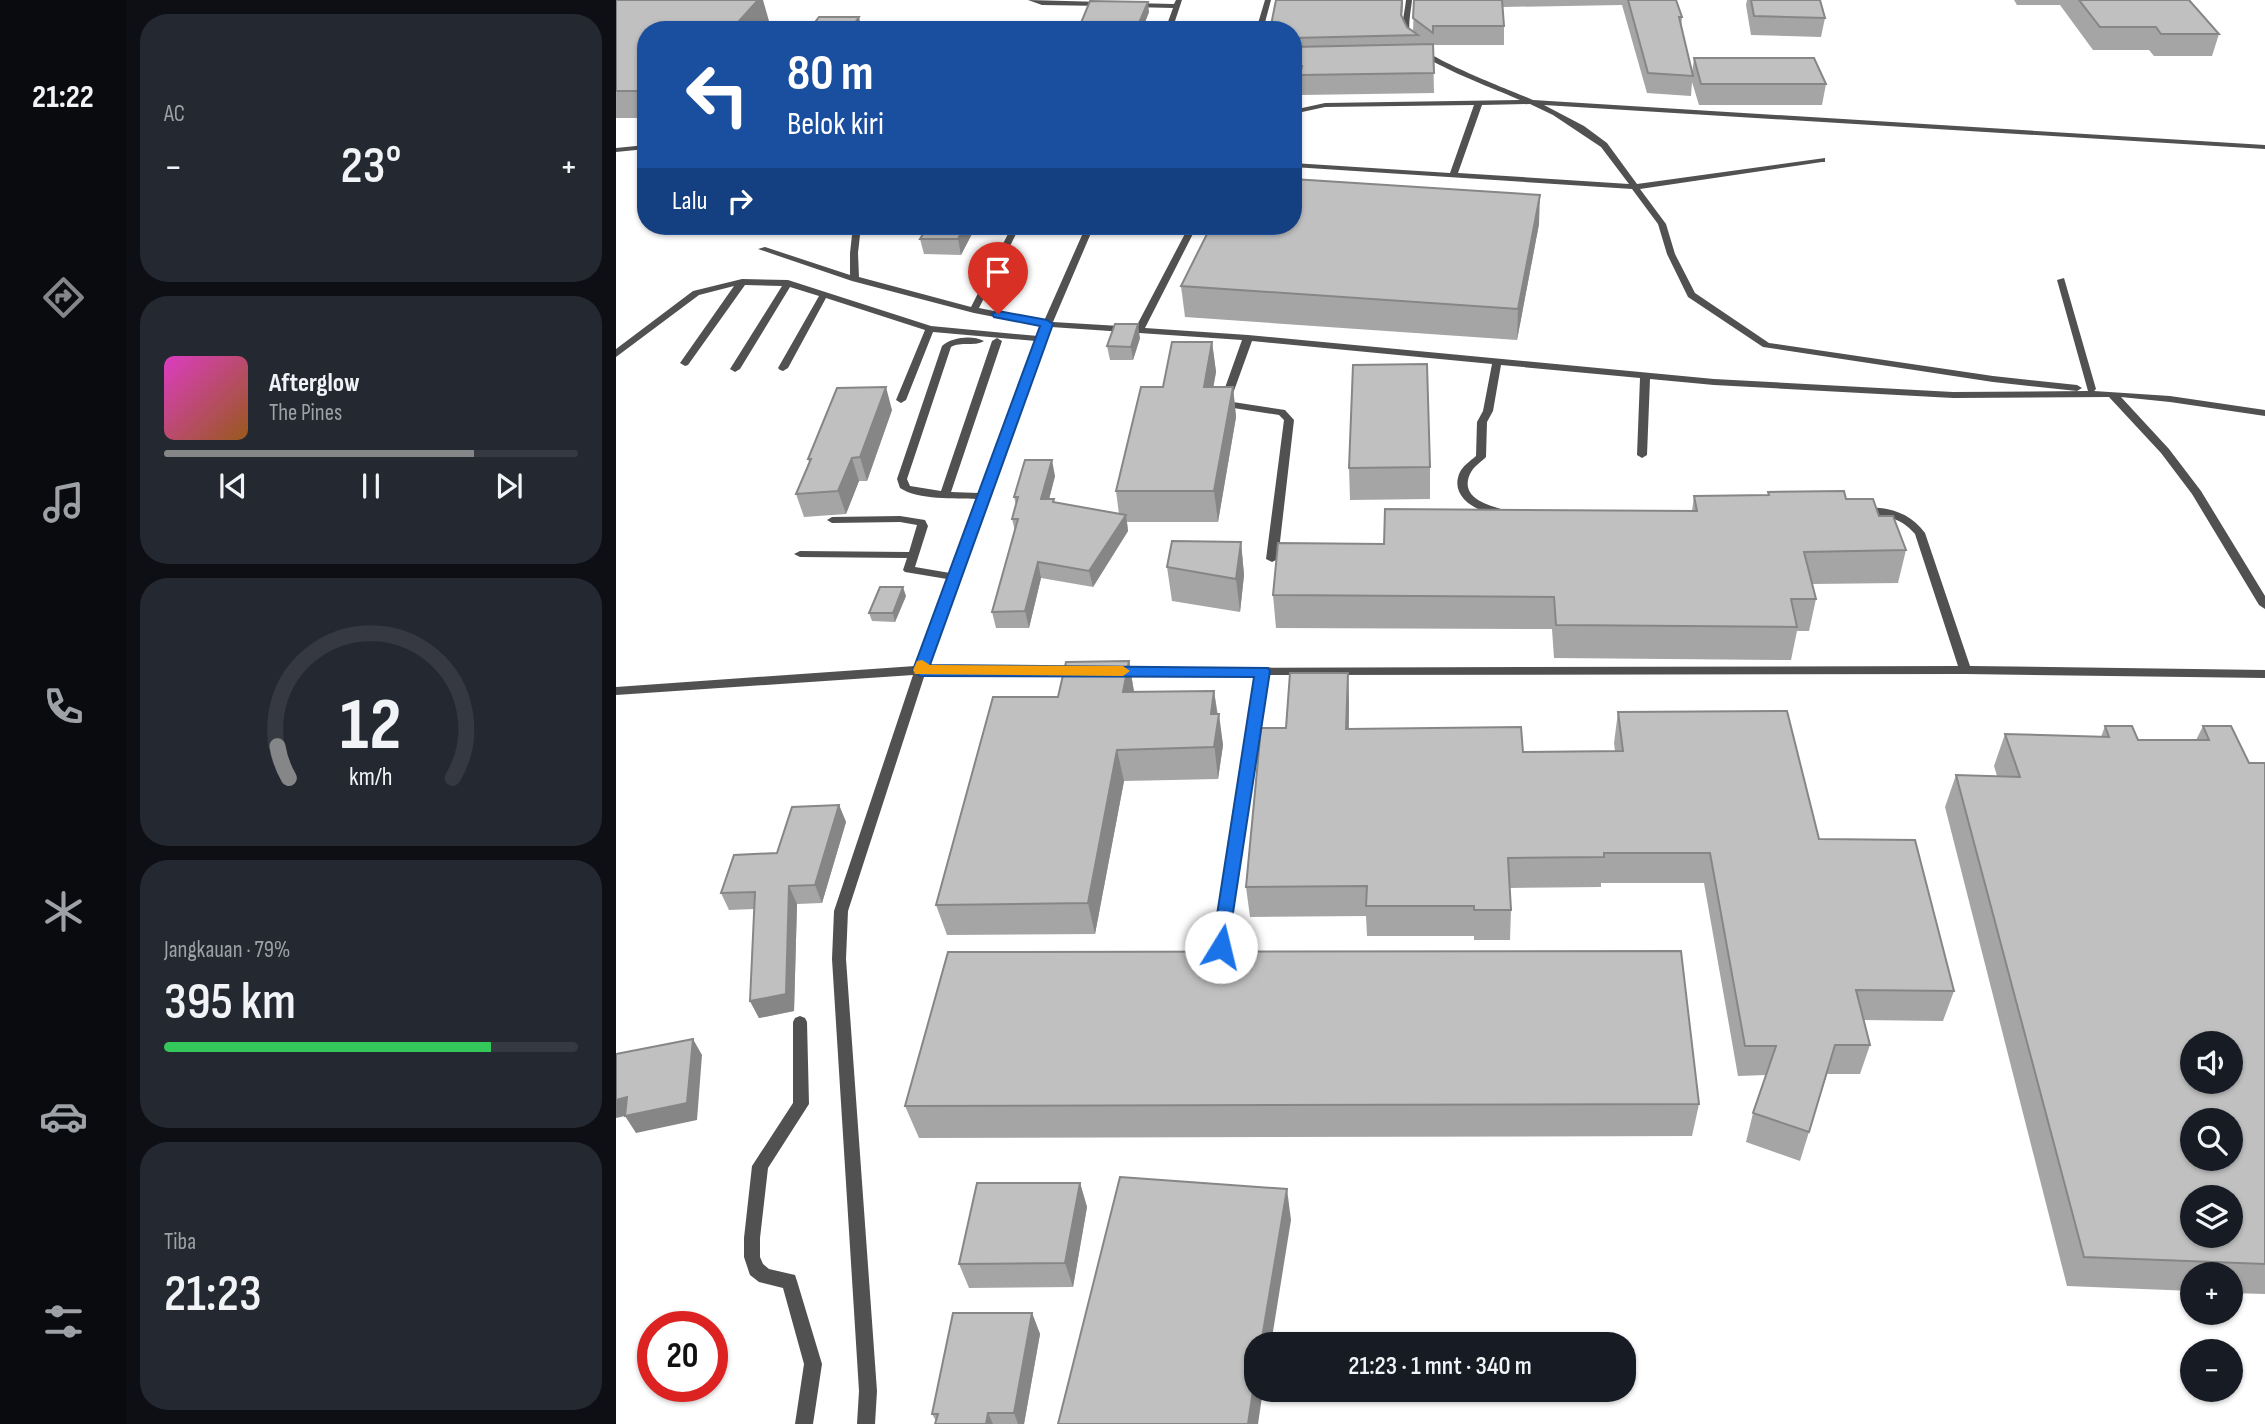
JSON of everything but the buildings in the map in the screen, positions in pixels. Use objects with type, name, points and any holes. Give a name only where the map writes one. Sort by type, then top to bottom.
[{"type":"lane","points":[[1031,0],[1042,3],[1110,5],[1112,0]]},
{"type":"lane","points":[[1262,21],[1268,0]]},
{"type":"lane","points":[[1409,0],[1406,35],[1412,45],[1434,59],[1531,102],[1581,128],[1604,145],[1662,224],[1671,254],[1691,295],[1766,345],[1993,379],[2115,394],[2165,451],[2197,493],[2265,605]]},
{"type":"lane","points":[[1123,5],[1178,3],[1171,21]]},
{"type":"lane","points":[[1420,59],[1434,59]]},
{"type":"lane","points":[[1453,175],[1479,102]]},
{"type":"lane","points":[[1302,110],[1325,105],[1351,104],[1531,102],[2265,147]]},
{"type":"lane","points":[[616,150],[637,148]]},
{"type":"lane","points":[[1302,166],[1636,187],[1822,160]]},
{"type":"lane","points":[[855,279],[856,235]]},
{"type":"lane","points":[[974,310],[1012,235]]},
{"type":"lane","points":[[866,1424],[868,1391],[839,959],[841,911],[920,670],[1040,342],[1086,235]]},
{"type":"lane","points":[[1139,330],[1188,235]]},
{"type":"lane","points":[[762,249],[855,279],[974,310],[1047,324],[1248,338],[1645,376],[1953,395],[2115,394],[2265,412]]},
{"type":"lane","points":[[2061,280],[2091,389]]},
{"type":"lane","points":[[616,355],[696,293],[742,282],[788,283],[930,329],[1040,342]]},
{"type":"lane","points":[[685,363],[742,282]]},
{"type":"lane","points":[[735,369],[788,283]]},
{"type":"lane","points":[[783,368],[824,296]]},
{"type":"lane","points":[[901,400],[930,329]]},
{"type":"lane","points":[[1248,338],[1226,399],[1230,405],[1282,412],[1289,420],[1272,559]]},
{"type":"lane","points":[[984,496],[945,495],[905,488],[902,479],[947,346],[961,341],[1040,342]]},
{"type":"lane","points":[[945,495],[997,341]]},
{"type":"lane","points":[[1497,362],[1488,411],[1482,422],[1481,457],[1466,471],[1462,483],[1467,496],[1476,505],[1490,511],[1516,512]]},
{"type":"lane","points":[[1642,455],[1645,376]]},
{"type":"lane","points":[[1857,510],[1893,513],[1912,522],[1920,533],[1965,670]]},
{"type":"lane","points":[[832,520],[900,519],[921,523],[923,526],[909,570],[955,577]]},
{"type":"lane","points":[[800,554],[913,555]]},
{"type":"lane","points":[[616,691],[920,670],[1965,670],[2265,674]]},
{"type":"lane","points":[[1221,947],[1263,671]]},
{"type":"lane","points":[[800,1022],[801,1104],[760,1166],[752,1257],[756,1269],[765,1276],[789,1281],[813,1364],[804,1424]]},
{"type":"slow traffic","points":[[922,665],[920,670],[1123,671]]},
{"type":"route","points":[[998,314],[1047,324],[920,670],[1263,671],[1221,947]]}]
